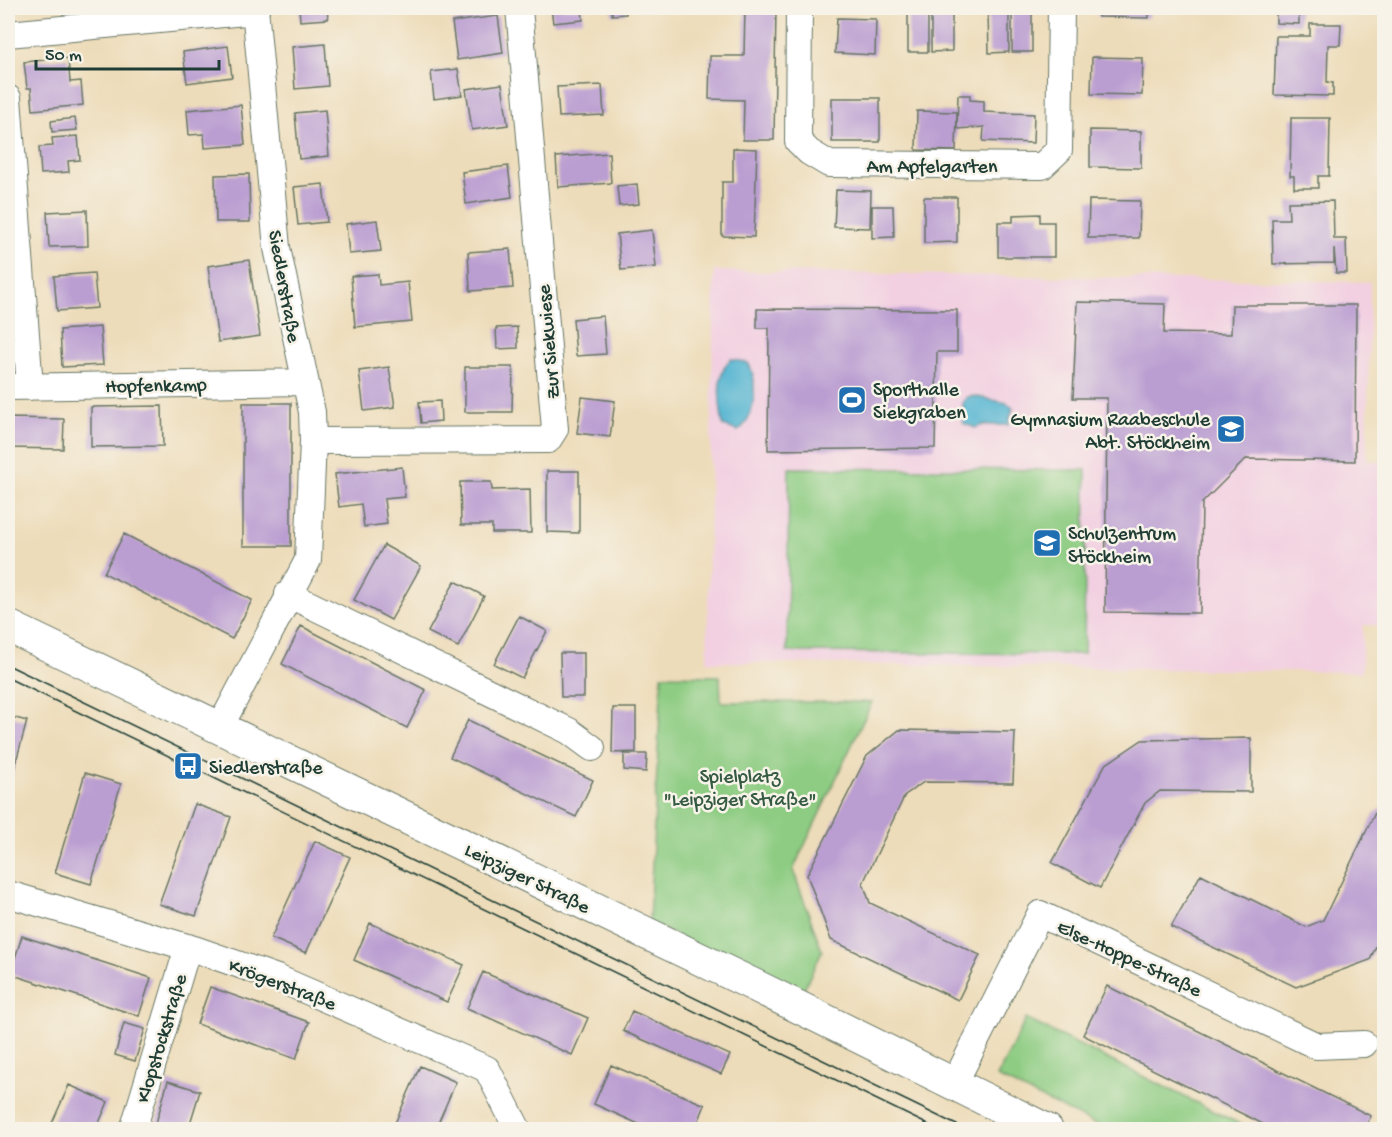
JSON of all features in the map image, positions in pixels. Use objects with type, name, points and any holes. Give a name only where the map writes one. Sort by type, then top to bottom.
[{"type":"street","name":"Zur Siekwiese","points":[[313,441],[548,440],[555,429],[519,8]]},
{"type":"street","name":"Am Apfelgarten","points":[[799,8],[798,141],[809,152],[829,164],[1042,166],[1059,150],[1061,8]]},
{"type":"street","name":"Siedlerstraße","points":[[219,729],[288,594],[308,560],[312,412],[277,248],[255,9]]},
{"type":"street","points":[[8,34],[255,9]]},
{"type":"street","points":[[8,98],[19,387]]},
{"type":"street","name":"Hopfenkamp","points":[[19,387],[305,382]]},
{"type":"street","points":[[288,594],[569,731],[592,748]]},
{"type":"street","name":"Leipziger Straße","points":[[8,626],[745,981],[1047,1130]]},
{"type":"street","name":"Krögerstraße","points":[[8,894],[188,947],[277,978],[487,1069],[518,1130]]},
{"type":"street","name":"Else-Hoppe-Straße","points":[[954,1084],[1040,914],[1317,1046],[1364,1044]]},
{"type":"street","name":"Klopstockstraße","points":[[133,1130],[188,947]]},
{"type":"shaded area","name":"Schulzentrum Stöckheim","points":[[714,271],[1370,282],[1367,461],[1384,462],[1384,625],[1363,625],[1362,672],[707,662]]},
{"type":"green space","points":[[789,468],[1086,470],[1084,654],[787,652]]},
{"type":"green space","name":"Spielplatz \"Leipziger Straße\"","points":[[662,675],[720,676],[721,702],[872,702],[793,870],[822,951],[800,997],[649,922]]},
{"type":"green space","points":[[1026,1019],[1250,1129],[1105,1129],[997,1077]]},
{"type":"water","points":[[731,359],[748,363],[754,388],[752,408],[744,425],[738,431],[723,426],[721,409],[720,382],[722,373]]},
{"type":"water","points":[[973,396],[1007,403],[1013,408],[1008,425],[983,425],[975,428],[963,423],[963,402],[967,397]]},
{"type":"building","points":[[299,8],[327,8],[328,19],[300,21]]},
{"type":"building","points":[[551,8],[582,8],[583,20],[553,23]]},
{"type":"building","points":[[612,8],[626,8],[626,14],[612,15]]},
{"type":"building","points":[[745,8],[776,8],[774,140],[743,140],[744,100],[709,99],[710,56],[744,56]]},
{"type":"building","points":[[1098,8],[1149,8],[1149,18],[1098,17]]},
{"type":"building","points":[[1276,8],[1299,8],[1299,24],[1276,23]]},
{"type":"building","points":[[908,12],[928,13],[928,52],[908,52]]},
{"type":"building","points":[[931,12],[952,12],[952,51],[931,52]]},
{"type":"building","points":[[1012,12],[1032,12],[1032,52],[1012,52]]},
{"type":"building","points":[[988,13],[1009,13],[1009,52],[989,53]]},
{"type":"building","points":[[498,16],[503,53],[457,60],[452,22]]},
{"type":"building","points":[[837,18],[876,19],[875,55],[835,53]]},
{"type":"building","points":[[1310,24],[1341,24],[1340,45],[1328,45],[1327,82],[1333,83],[1333,96],[1274,95],[1276,36],[1310,36]]},
{"type":"building","points":[[325,44],[328,86],[295,89],[292,47]]},
{"type":"building","points":[[228,46],[232,77],[187,83],[183,52]]},
{"type":"building","points":[[1092,57],[1143,58],[1142,95],[1091,94]]},
{"type":"building","points":[[68,58],[70,82],[81,81],[83,105],[33,110],[31,88],[27,88],[24,62]]},
{"type":"building","points":[[458,69],[462,95],[434,99],[431,72]]},
{"type":"building","points":[[502,84],[508,125],[472,130],[466,89]]},
{"type":"building","points":[[602,85],[604,115],[559,117],[557,87]]},
{"type":"building","points":[[958,95],[970,95],[970,100],[984,101],[984,112],[1034,114],[1033,143],[983,141],[984,127],[957,129]]},
{"type":"building","points":[[832,98],[880,98],[880,142],[832,142]]},
{"type":"building","points":[[241,105],[245,145],[205,148],[204,134],[189,135],[187,110]]},
{"type":"building","points":[[325,110],[329,156],[299,159],[295,113]]},
{"type":"building","points":[[917,111],[957,112],[956,151],[916,150]]},
{"type":"building","points":[[75,118],[77,130],[52,132],[51,121]]},
{"type":"building","points":[[1291,118],[1330,118],[1329,176],[1318,176],[1318,188],[1294,188],[1294,176],[1290,176]]},
{"type":"building","points":[[1090,130],[1141,131],[1141,168],[1090,167]]},
{"type":"building","points":[[78,136],[80,160],[68,161],[69,172],[41,174],[39,147],[53,146],[52,138]]},
{"type":"building","points":[[733,148],[757,149],[754,237],[722,236],[722,182],[733,182]]},
{"type":"building","points":[[609,153],[611,183],[558,187],[556,157]]},
{"type":"building","points":[[508,166],[512,197],[466,204],[462,172]]},
{"type":"building","points":[[249,174],[250,222],[216,222],[215,175]]},
{"type":"building","points":[[323,184],[327,222],[298,225],[294,187]]},
{"type":"building","points":[[637,184],[639,204],[619,206],[617,186]]},
{"type":"building","points":[[836,190],[871,191],[870,228],[834,227]]},
{"type":"building","points":[[924,197],[957,197],[957,242],[924,243]]},
{"type":"building","points":[[1089,200],[1140,201],[1139,238],[1088,238]]},
{"type":"building","points":[[1333,201],[1334,239],[1346,239],[1347,273],[1336,273],[1334,248],[1334,263],[1273,264],[1272,219],[1289,219],[1288,202]]},
{"type":"building","points":[[872,206],[893,206],[894,237],[872,238]]},
{"type":"building","points":[[87,210],[88,246],[49,247],[47,212]]},
{"type":"building","points":[[1040,214],[1040,222],[1054,222],[1054,257],[998,257],[998,222],[1013,222],[1013,215]]},
{"type":"building","points":[[377,220],[381,251],[349,254],[346,224]]},
{"type":"building","points":[[652,230],[656,267],[621,270],[617,234]]},
{"type":"building","points":[[510,249],[513,288],[470,291],[468,252]]},
{"type":"building","points":[[249,260],[260,336],[218,342],[208,266]]},
{"type":"building","points":[[94,273],[97,308],[57,311],[54,276]]},
{"type":"building","points":[[378,274],[379,285],[408,282],[412,322],[355,327],[351,276]]},
{"type":"building","name":"Gymnasium Raabeschule Abt. Stöckheim","points":[[1077,302],[1165,304],[1164,333],[1231,334],[1232,305],[1356,305],[1355,461],[1246,459],[1202,503],[1200,613],[1105,612],[1107,398],[1073,398]]},
{"type":"building","name":"Sporthalle Siekgraben","points":[[757,309],[957,310],[957,352],[937,352],[935,448],[768,450],[769,328],[757,328]]},
{"type":"building","points":[[603,316],[606,354],[576,356],[573,319]]},
{"type":"building","points":[[100,327],[103,365],[62,367],[60,330]]},
{"type":"building","points":[[517,327],[518,348],[497,349],[496,328]]},
{"type":"building","points":[[389,367],[395,407],[364,411],[359,371]]},
{"type":"building","points":[[465,367],[513,367],[512,412],[465,412]]},
{"type":"building","points":[[582,397],[615,401],[610,437],[577,433]]},
{"type":"building","points":[[440,401],[441,421],[421,423],[419,402]]},
{"type":"building","points":[[243,403],[291,403],[291,546],[243,546]]},
{"type":"building","points":[[162,406],[163,446],[91,447],[91,407]]},
{"type":"building","points":[[8,418],[64,419],[63,449],[8,448]]},
{"type":"building","points":[[402,467],[405,497],[384,499],[387,524],[364,527],[361,504],[339,507],[335,474]]},
{"type":"building","points":[[547,471],[579,471],[579,533],[547,532]]},
{"type":"building","points":[[460,482],[491,482],[492,490],[530,489],[531,533],[492,533],[492,525],[461,525]]},
{"type":"building","points":[[124,534],[252,600],[232,639],[104,573]]},
{"type":"building","points":[[384,545],[421,566],[391,620],[354,600]]},
{"type":"building","points":[[455,581],[484,596],[458,647],[428,632]]},
{"type":"building","points":[[519,616],[547,631],[522,678],[494,664]]},
{"type":"building","points":[[301,626],[426,690],[407,728],[282,664]]},
{"type":"building","points":[[560,653],[584,653],[584,697],[561,697]]},
{"type":"building","points":[[613,708],[636,708],[636,752],[612,753]]},
{"type":"building","points":[[8,716],[27,721],[8,791]]},
{"type":"building","points":[[468,720],[593,780],[576,817],[450,757]]},
{"type":"building","points":[[899,730],[1015,732],[1013,783],[924,782],[905,795],[863,883],[870,903],[980,955],[958,1000],[831,940],[807,875],[867,756]]},
{"type":"building","points":[[1251,738],[1251,792],[1160,791],[1145,803],[1100,888],[1052,863],[1105,765],[1142,740]]},
{"type":"building","points":[[624,754],[647,754],[646,772],[624,770]]},
{"type":"building","points":[[85,773],[121,784],[91,884],[55,873]]},
{"type":"building","points":[[195,804],[231,817],[196,916],[159,904]]},
{"type":"building","points":[[1384,807],[1384,928],[1370,960],[1296,987],[1171,927],[1201,874],[1306,927],[1323,920],[1375,813]]},
{"type":"building","points":[[315,841],[350,857],[306,953],[271,938]]},
{"type":"building","points":[[370,923],[464,965],[447,1002],[354,960]]},
{"type":"building","points":[[22,936],[151,978],[139,1016],[10,974]]},
{"type":"building","points":[[483,972],[588,1018],[572,1055],[467,1008]]},
{"type":"building","points":[[1107,986],[1371,1116],[1364,1130],[1275,1130],[1083,1035]]},
{"type":"building","points":[[210,987],[309,1022],[296,1059],[197,1024]]},
{"type":"building","points":[[632,1011],[730,1055],[721,1074],[623,1031]]},
{"type":"building","points":[[124,1023],[145,1029],[135,1061],[115,1055]]},
{"type":"building","points":[[611,1065],[705,1105],[695,1130],[652,1130],[594,1104]]},
{"type":"building","points":[[420,1066],[456,1082],[435,1130],[392,1130]]},
{"type":"building","points":[[168,1081],[200,1091],[188,1130],[154,1130]]},
{"type":"building","points":[[69,1085],[108,1102],[96,1130],[49,1130]]},
{"type":"tram line","points":[[8,665],[967,1130]]},
{"type":"tram line","points":[[8,678],[939,1130]]},
{"type":"place","name":"Sporthalle Siekgraben","points":[[852,400]]},
{"type":"place","name":"Gymnasium Raabeschule Abt. Stöckheim","points":[[1231,429]]},
{"type":"place","name":"Schulzentrum Stöckheim","points":[[1047,543]]},
{"type":"place","name":"Siedlerstraße","points":[[188,766]]}]
